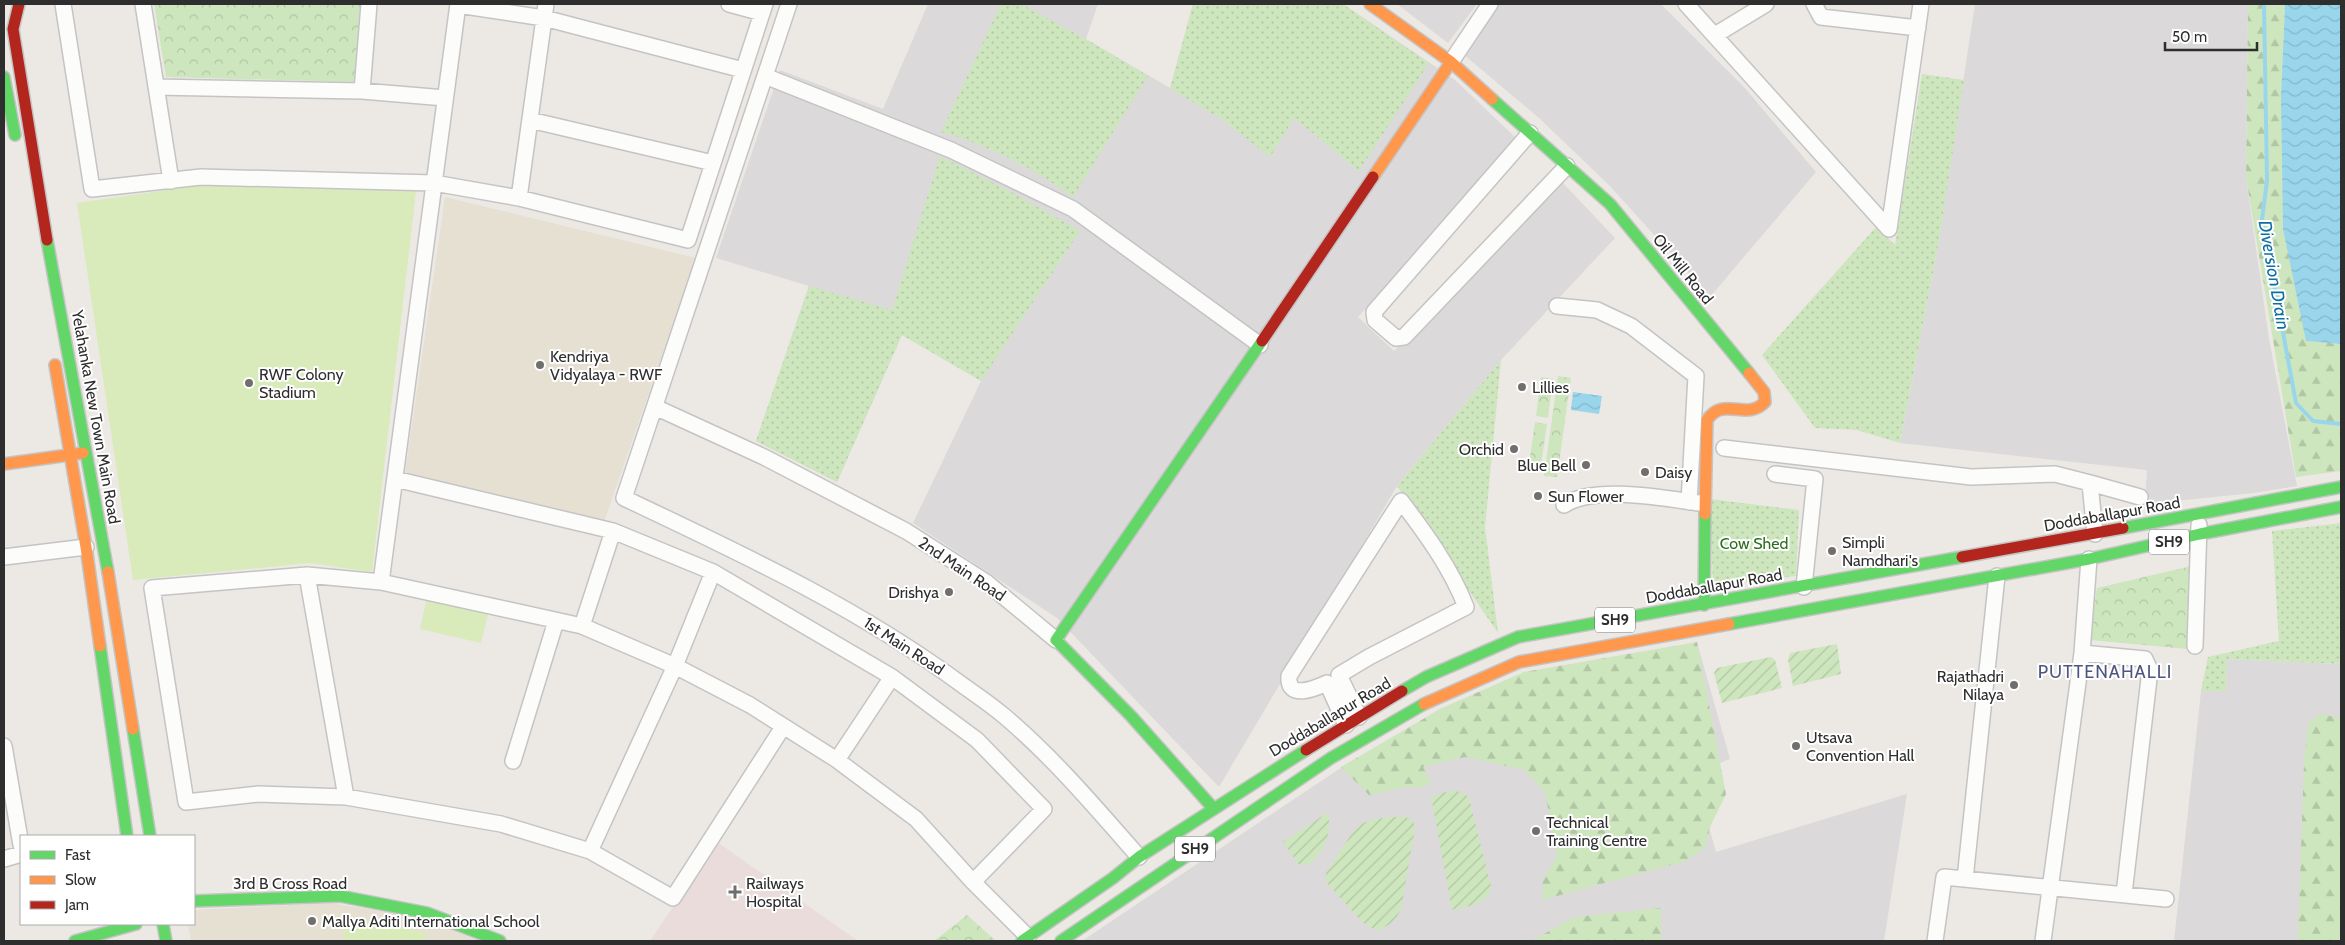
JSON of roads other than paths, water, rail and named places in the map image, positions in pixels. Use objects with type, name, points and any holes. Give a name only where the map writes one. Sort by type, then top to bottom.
[{"type":"main road","points":[[9,4],[13,29]]},
{"type":"main road","name":"Yelahanka New Town Main Road","points":[[19,4],[13,29],[30,142],[85,453],[112,591],[149,833]]},
{"type":"main road","name":"Oil Mill Road","points":[[1370,4],[1451,62],[1610,204],[1764,392],[1765,399],[1760,408],[1752,410],[1720,407],[1701,417]]},
{"type":"main road","points":[[1056,640],[1260,345],[1451,62]]},
{"type":"main road","points":[[4,77],[18,150]]},
{"type":"main road","name":"Yelahanka New Town Main Road","points":[[52,350],[86,547],[124,835]]},
{"type":"main road","points":[[1701,417],[1706,504],[1704,605]]},
{"type":"main road","points":[[4,464],[85,453]]},
{"type":"main road","name":"Doddaballapur Road","points":[[1025,939],[1113,878],[1139,857],[1313,745],[1426,678],[1518,638],[2095,534],[2341,487]]},
{"type":"main road","name":"SH9","points":[[1061,941],[1221,831],[1250,815],[1325,763],[1434,698],[1519,662],[2089,559],[2200,534],[2341,507]]},
{"type":"main road","name":"2nd Main Road","points":[[1056,640],[1131,716],[1186,781],[1213,808]]},
{"type":"main road","points":[[1313,745],[1325,763]]},
{"type":"main road","name":"3rd B Cross Road","points":[[195,900],[340,896],[427,913],[500,941]]},
{"type":"main road","points":[[163,925],[166,941]]},
{"type":"main road","points":[[75,941],[139,927]]},
{"type":"street","points":[[63,4],[92,189],[201,177],[434,183],[519,198],[688,240],[763,8],[729,4]]},
{"type":"street","points":[[144,4],[171,180]]},
{"type":"street","points":[[362,91],[369,4]]},
{"type":"street","points":[[381,582],[458,4],[545,11],[743,70]]},
{"type":"street","points":[[655,408],[789,4]]},
{"type":"street","points":[[1451,62],[1490,4]]},
{"type":"street","points":[[1686,4],[1889,229],[1922,4]]},
{"type":"street","points":[[1715,35],[1766,4]]},
{"type":"street","points":[[1814,4],[1821,17],[1918,28]]},
{"type":"street","points":[[519,198],[545,11]]},
{"type":"street","points":[[765,76],[951,150],[1073,208],[1260,345]]},
{"type":"street","points":[[156,87],[362,91],[445,98]]},
{"type":"street","points":[[530,120],[713,163]]},
{"type":"street","points":[[1530,132],[1374,312],[1375,320],[1396,338],[1404,337],[1568,166]]},
{"type":"street","points":[[1557,306],[1597,310],[1630,326],[1696,376],[1701,417],[1689,502]]},
{"type":"street","name":"1st Main Road","points":[[655,408],[624,498],[740,553],[852,612],[937,666],[1003,715],[1077,786],[1139,857]]},
{"type":"street","name":"2nd Main Road","points":[[655,408],[764,458],[906,531],[986,582],[1056,640]]},
{"type":"street","points":[[1724,448],[1971,477],[2055,474],[2140,497]]},
{"type":"street","points":[[1775,474],[1815,479],[1804,587]]},
{"type":"street","points":[[395,479],[614,531],[712,572],[892,677],[977,740],[1044,809],[972,882]]},
{"type":"street","points":[[2090,482],[2095,534]]},
{"type":"street","points":[[1564,505],[1575,498],[1621,494],[1706,504]]},
{"type":"street","points":[[1401,500],[1428,535],[1460,589],[1466,607],[1370,657],[1333,679],[1308,692],[1302,692],[1294,687],[1289,680],[1289,676],[1401,500]]},
{"type":"street","points":[[2195,646],[2200,534],[2198,515]]},
{"type":"street","points":[[582,626],[614,531]]},
{"type":"street","points":[[4,557],[86,547]]},
{"type":"street","points":[[2043,941],[2082,653],[2089,559]]},
{"type":"street","points":[[590,851],[674,666],[712,572]]},
{"type":"street","points":[[307,575],[346,797]]},
{"type":"street","points":[[783,727],[673,898],[590,851],[501,824],[346,797],[258,794],[186,802],[152,588],[307,575],[381,582],[582,626],[674,666],[750,705],[837,760],[916,819],[1025,939]]},
{"type":"street","points":[[1965,879],[1997,576]]},
{"type":"street","points":[[513,761],[556,621]]},
{"type":"street","points":[[2082,653],[2145,659],[2150,670],[2124,894]]},
{"type":"street","points":[[837,760],[892,677]]},
{"type":"street","points":[[1333,679],[1353,721]]},
{"type":"street","points":[[4,746],[20,839]]},
{"type":"street","points":[[132,835],[149,833]]},
{"type":"street","points":[[4,859],[20,854]]},
{"type":"street","points":[[1935,941],[1944,877],[2166,898]]},
{"type":"water","points":[[2285,4],[2341,4],[2341,344],[2306,341],[2283,229],[2281,95]]},
{"type":"water","points":[[1573,392],[1602,396],[1599,414],[1571,410]]},
{"type":"waterway","name":"Diversion Drain","points":[[2264,4],[2267,181],[2262,219],[2296,403],[2313,421],[2341,424]]},
{"type":"place","name":"Kendriya Vidyalaya - RWF","points":[[540,365]]},
{"type":"place","name":"RWF Colony Stadium","points":[[249,383]]},
{"type":"place","name":"Lillies","points":[[1522,387]]},
{"type":"place","name":"Orchid","points":[[1514,449]]},
{"type":"place","name":"Blue Bell","points":[[1586,465]]},
{"type":"place","name":"Daisy","points":[[1645,472]]},
{"type":"place","name":"Sun Flower","points":[[1538,496]]},
{"type":"place","name":"Simpli Namdhari's","points":[[1832,551]]},
{"type":"place","name":"Drishya","points":[[949,592]]},
{"type":"place","name":"Rajathadri Nilaya","points":[[2014,685]]},
{"type":"place","name":"Utsava Convention Hall","points":[[1796,746]]},
{"type":"place","name":"Technical Training Centre","points":[[1536,831]]},
{"type":"place","name":"Railways Hospital","points":[[735,892]]},
{"type":"place","name":"Mallya Aditi International School","points":[[312,921]]},
{"type":"district","name":"PUTTENAHALLI","points":[[2105,672]]},
{"type":"park label","name":"Cow Shed","points":[[1754,543]]}]
